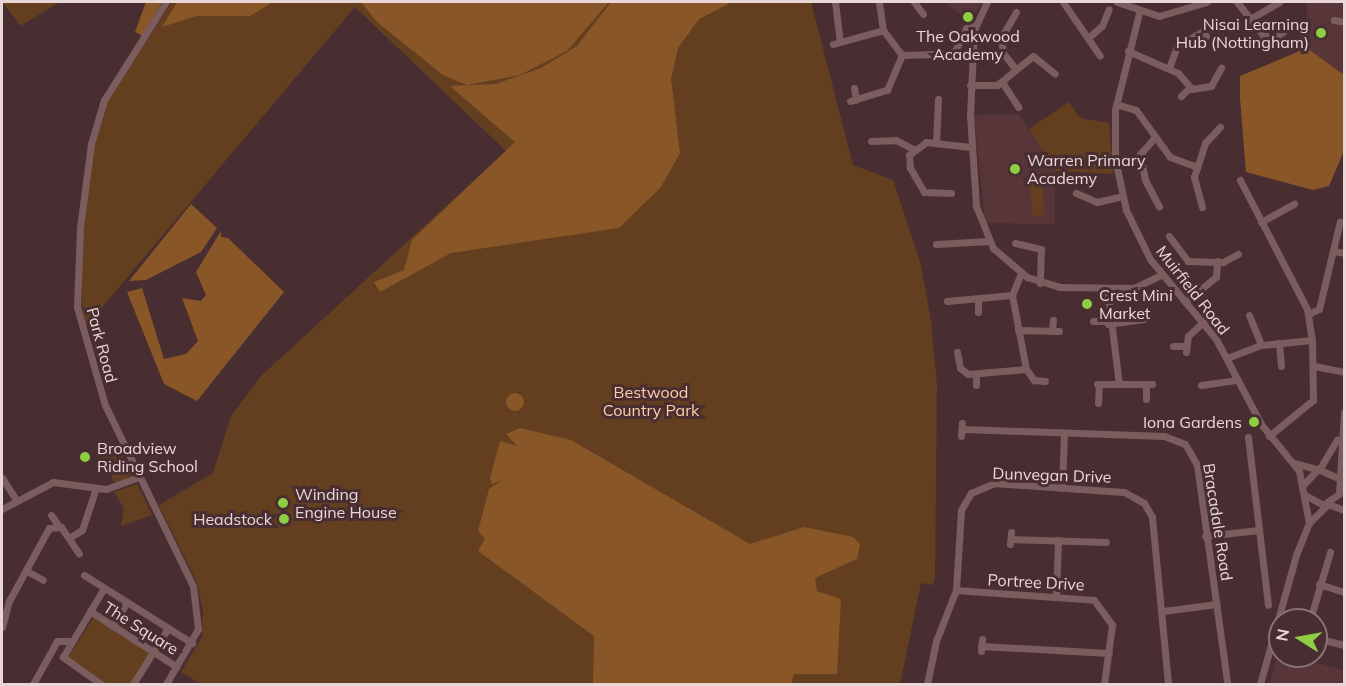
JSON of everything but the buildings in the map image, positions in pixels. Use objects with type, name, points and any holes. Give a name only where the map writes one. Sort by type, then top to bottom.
[{"type":"street","name":"Park Road","points":[[166,2],[104,100],[91,144],[80,228],[80,327],[105,405],[193,586],[198,629],[192,643],[166,684]]},
{"type":"street","points":[[835,2],[837,43],[883,30]]},
{"type":"street","points":[[879,2],[883,30],[902,55]]},
{"type":"street","points":[[914,2],[923,9]]},
{"type":"street","points":[[987,2],[975,25],[970,85],[970,147],[976,206],[989,241],[1021,273],[1040,283],[1107,288],[1140,286],[1161,275]]},
{"type":"street","points":[[1063,2],[1097,54]]},
{"type":"street","points":[[1117,2],[1139,13],[1167,15],[1207,2]]},
{"type":"street","points":[[1237,2],[1248,20],[1255,39],[1282,37]]},
{"type":"street","points":[[1248,20],[1279,2]]},
{"type":"street","points":[[1014,67],[1005,58],[1001,38],[1016,12]]},
{"type":"street","name":"Muirfield Road","points":[[1139,13],[1116,104],[1114,146],[1122,196],[1138,237],[1161,275],[1203,322],[1227,358],[1269,436],[1294,463],[1304,485],[1309,523]]},
{"type":"street","points":[[1088,38],[1110,14]]},
{"type":"street","points":[[1334,20],[1344,22]]},
{"type":"street","points":[[954,52],[966,28],[975,25]]},
{"type":"street","points":[[1169,68],[1172,46],[1203,31],[1206,36]]},
{"type":"street","points":[[1128,51],[1169,68],[1190,88],[1204,90],[1219,81],[1221,68]]},
{"type":"street","points":[[902,55],[972,53]]},
{"type":"street","points":[[970,85],[1002,82],[1014,67],[1039,53],[1056,77]]},
{"type":"street","points":[[854,88],[853,100],[887,90],[902,55]]},
{"type":"street","points":[[1002,82],[1014,105]]},
{"type":"street","points":[[1181,96],[1190,88]]},
{"type":"street","points":[[936,143],[940,102]]},
{"type":"street","points":[[1116,104],[1136,110],[1170,156],[1197,167]]},
{"type":"street","points":[[1200,202],[1194,181],[1197,167],[1220,127]]},
{"type":"street","points":[[1155,137],[1140,152],[1151,201],[1159,206]]},
{"type":"street","points":[[875,143],[896,140],[913,149],[936,143],[970,147]]},
{"type":"street","points":[[913,149],[909,168],[922,195],[947,196]]},
{"type":"street","points":[[1240,185],[1262,222],[1309,314],[1314,366],[1310,405],[1269,436]]},
{"type":"street","points":[[1077,197],[1097,202],[1122,196]]},
{"type":"street","points":[[1262,222],[1294,204]]},
{"type":"street","points":[[1309,314],[1319,309],[1340,221]]},
{"type":"street","points":[[1021,233],[1018,243],[1043,252],[1040,283]]},
{"type":"street","points":[[942,235],[939,244],[989,241]]},
{"type":"street","points":[[1169,236],[1171,245],[1186,260],[1217,261],[1238,254]]},
{"type":"street","points":[[1171,245],[1179,242]]},
{"type":"street","points":[[1334,251],[1344,253]]},
{"type":"street","points":[[1185,302],[1216,277],[1217,261]]},
{"type":"street","points":[[1021,273],[1012,295],[1026,369]]},
{"type":"street","points":[[1107,288],[1107,323],[1119,384]]},
{"type":"street","points":[[951,304],[1012,295]]},
{"type":"street","points":[[978,301],[978,312]]},
{"type":"street","points":[[1252,317],[1261,345]]},
{"type":"street","points":[[1094,321],[1107,323],[1144,319]]},
{"type":"street","points":[[1018,330],[1056,331],[1053,320]]},
{"type":"street","points":[[1173,346],[1186,349],[1189,334],[1203,322]]},
{"type":"street","points":[[1227,358],[1261,345],[1312,340]]},
{"type":"street","points":[[1279,343],[1281,366]]},
{"type":"street","points":[[959,356],[962,371],[976,374],[1026,369],[1043,381],[1040,392]]},
{"type":"street","points":[[1314,366],[1344,372]]},
{"type":"street","points":[[976,374],[976,385]]},
{"type":"street","points":[[1206,388],[1238,380]]},
{"type":"street","points":[[1098,403],[1098,384],[1149,384],[1146,399]]},
{"type":"street","points":[[1344,412],[1340,435],[1340,484],[1344,498]]},
{"type":"street","name":"Bracadale Road","points":[[962,429],[1164,436],[1185,444],[1197,465],[1227,682]]},
{"type":"street","points":[[1062,488],[1064,433]]},
{"type":"street","points":[[1304,485],[1318,469],[1340,435]]},
{"type":"street","points":[[1248,437],[1252,447],[1259,530],[1269,589],[1268,605]]},
{"type":"street","points":[[1294,463],[1318,469],[1340,484]]},
{"type":"street","points":[[2,508],[15,498],[57,481],[96,488],[139,477]]},
{"type":"street","points":[[2,478],[15,498]]},
{"type":"street","name":"Dunvegan Drive","points":[[927,684],[936,641],[956,590],[960,515],[971,493],[994,483],[1124,492],[1144,503],[1152,517],[1163,611],[1168,684]]},
{"type":"street","points":[[1260,684],[1309,523],[1328,504],[1340,484]]},
{"type":"street","points":[[69,538],[82,530],[95,508],[96,488]]},
{"type":"street","points":[[1305,494],[1344,510]]},
{"type":"street","points":[[51,515],[79,554]]},
{"type":"street","points":[[2,627],[15,591],[49,528],[58,525]]},
{"type":"street","points":[[1205,536],[1259,530]]},
{"type":"street","points":[[1011,538],[1106,542]]},
{"type":"street","points":[[1056,595],[1058,540]]},
{"type":"street","points":[[1313,608],[1319,584],[1331,556]]},
{"type":"street","points":[[27,571],[43,580]]},
{"type":"street","points":[[84,575],[192,643]]},
{"type":"street","points":[[1319,584],[1344,592]]},
{"type":"street","name":"The Square","points":[[71,641],[104,588]]},
{"type":"street","name":"Portree Drive","points":[[956,590],[1089,597],[1104,607],[1112,625],[1104,684]]},
{"type":"street","points":[[112,626],[126,602]]},
{"type":"street","name":"Bracadale Road","points":[[1163,611],[1217,604]]},
{"type":"street","name":"The Square","points":[[90,611],[177,667]]},
{"type":"street","points":[[134,684],[168,628]]},
{"type":"street","points":[[33,684],[35,675],[57,641],[71,641],[65,662],[101,684]]},
{"type":"street","points":[[1328,641],[1344,645]]},
{"type":"street","points":[[981,645],[1109,654]]},
{"type":"shaded area","points":[[146,2],[162,2],[143,36],[135,32]]},
{"type":"shaded area","points":[[177,2],[273,2],[250,16],[196,16],[162,27]]},
{"type":"shaded area","points":[[361,2],[609,2],[567,51],[520,75],[467,85],[443,75],[377,22]]},
{"type":"shaded area","points":[[611,2],[732,2],[699,19],[678,48],[671,79],[680,153],[661,187],[619,228],[451,253],[380,292],[374,282],[404,270],[412,240],[515,142],[450,86],[496,84],[541,68],[577,46]]},
{"type":"shaded area","name":"The Oakwood Academy","points":[[945,2],[983,2],[969,22]]},
{"type":"shaded area","points":[[1307,2],[1344,2],[1344,75],[1307,48]]},
{"type":"shaded area","points":[[1307,48],[1344,75],[1344,151],[1329,186],[1313,190],[1246,172],[1240,98],[1240,76]]},
{"type":"shaded area","name":"Warren Primary Academy","points":[[1019,114],[1055,171],[1055,224],[985,223],[974,115]]},
{"type":"shaded area","points":[[191,204],[217,228],[201,252],[146,280],[129,281]]},
{"type":"shaded area","points":[[221,231],[221,237],[228,238],[284,292],[197,401],[164,384],[127,292],[142,288],[164,359],[186,354],[198,341],[182,298],[201,301],[206,295],[196,272]]},
{"type":"shaded area","points":[[515,393],[521,396],[524,402],[521,408],[515,411],[509,408],[506,402],[509,396]]},
{"type":"shaded area","points":[[520,428],[571,440],[750,544],[804,527],[853,537],[860,544],[857,559],[815,578],[817,591],[841,599],[837,674],[794,674],[791,684],[593,684],[594,636],[478,551],[485,539],[478,531],[489,489],[503,480],[492,484],[490,478],[500,441],[517,446],[506,434]]},
{"type":"shaded area","points":[[1328,666],[1344,670],[1344,684],[1270,684],[1274,668],[1328,668]]},
{"type":"green space","points":[[2,2],[59,2],[21,26]]},
{"type":"green space","name":"Bestwood Country Park","points":[[172,2],[811,2],[853,165],[893,180],[921,265],[931,321],[937,385],[935,576],[933,585],[921,583],[900,684],[201,684],[181,672],[202,637],[203,611],[197,583],[159,505],[213,473],[231,416],[261,376],[506,151],[355,7],[83,330],[81,245],[94,144],[106,103]]},
{"type":"green space","points":[[1069,102],[1080,118],[1109,123],[1113,174],[1055,171],[1029,129]]},
{"type":"green space","points":[[1042,184],[1045,215],[1033,216],[1030,185]]},
{"type":"green space","points":[[119,449],[132,476],[115,483],[101,458]]},
{"type":"green space","points":[[137,484],[152,515],[121,526],[124,508],[114,492]]},
{"type":"green space","points":[[94,617],[150,652],[132,684],[106,684],[67,659]]},
{"type":"place","name":"The Oakwood Academy","points":[[968,17]]},
{"type":"place","name":"Nisai Learning Hub (Nottingham)","points":[[1321,33]]},
{"type":"place","name":"Warren Primary Academy","points":[[1015,169]]},
{"type":"place","name":"Crest Mini Market","points":[[1087,304]]},
{"type":"place","name":"Iona Gardens","points":[[1254,422]]},
{"type":"place","name":"Broadview Riding School","points":[[85,457]]},
{"type":"place","name":"Winding Engine House","points":[[283,503]]},
{"type":"place","name":"Headstock","points":[[284,519]]}]
